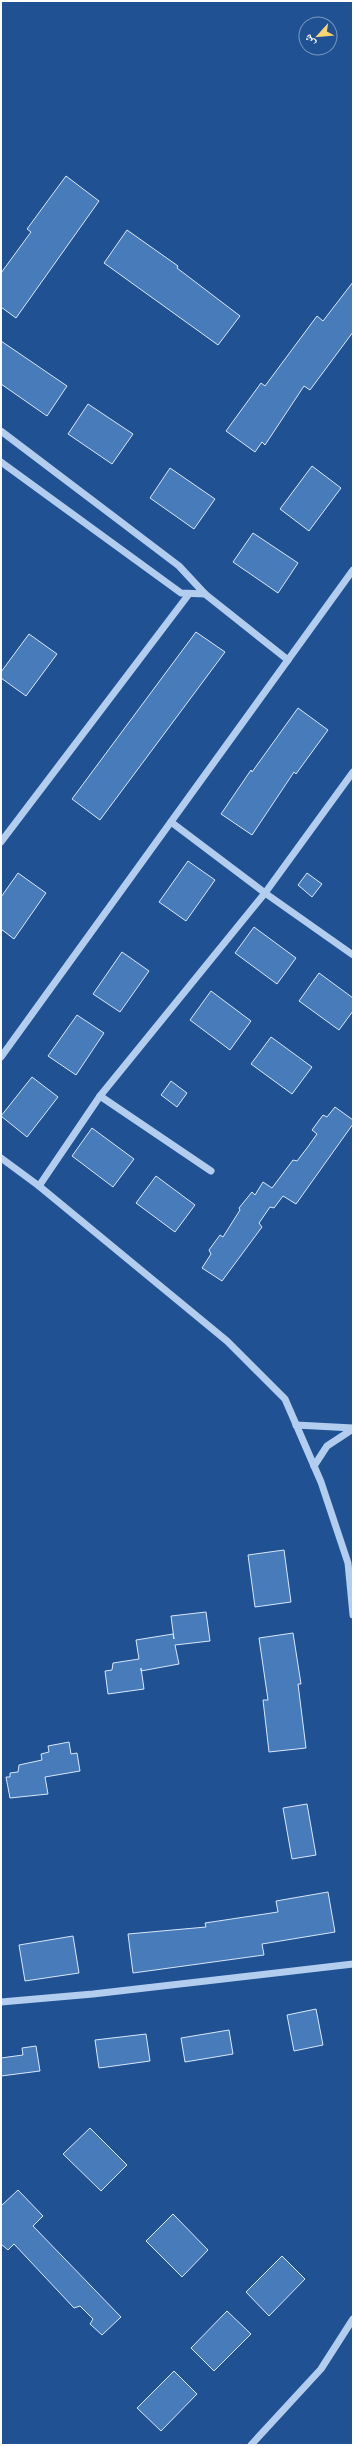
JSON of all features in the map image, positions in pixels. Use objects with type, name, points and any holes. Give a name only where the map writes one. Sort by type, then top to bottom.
[{"type":"street","points":[[1,431],[179,566],[204,594],[288,660]]},
{"type":"street","points":[[1,462],[181,593],[204,594]]},
{"type":"street","points":[[1,1057],[353,570]]},
{"type":"street","points":[[1,842],[189,594]]},
{"type":"street","points":[[38,1186],[100,1096],[265,893],[353,772]]},
{"type":"street","points":[[171,822],[265,893],[353,955]]},
{"type":"street","points":[[100,1096],[211,1171]]},
{"type":"street","points":[[1,1158],[38,1186],[227,1341],[285,1399],[314,1466],[348,1563],[353,1615]]},
{"type":"street","points":[[296,1425],[353,1428]]},
{"type":"street","points":[[314,1466],[327,1446],[353,1428]]},
{"type":"street","points":[[1,2002],[92,1994],[353,1964]]},
{"type":"street","points":[[251,2445],[322,2369],[353,2319]]},
{"type":"building","points":[[66,176],[99,201],[16,318],[1,307],[1,273],[31,232],[27,229]]},
{"type":"building","points":[[127,230],[178,266],[177,268],[240,316],[218,345],[104,263]]},
{"type":"building","points":[[353,282],[353,332],[310,390],[304,386],[265,445],[262,442],[255,452],[226,431],[261,383],[265,386],[317,316],[323,321]]},
{"type":"building","points":[[1,341],[67,386],[47,416],[1,384]]},
{"type":"building","points":[[88,404],[133,434],[112,464],[68,434]]},
{"type":"building","points":[[312,466],[341,488],[309,531],[280,509]]},
{"type":"building","points":[[170,468],[215,499],[194,529],[150,498]]},
{"type":"building","points":[[253,533],[298,563],[278,593],[233,562]]},
{"type":"building","points":[[196,632],[225,652],[100,820],[72,799]]},
{"type":"building","points":[[29,634],[57,654],[26,696],[1,678],[1,672]]},
{"type":"building","points":[[298,708],[328,730],[296,774],[294,772],[252,835],[221,814],[251,770],[252,772]]},
{"type":"building","points":[[188,861],[215,880],[186,921],[159,902]]},
{"type":"building","points":[[18,873],[46,893],[14,939],[1,929],[1,897]]},
{"type":"building","points":[[307,873],[322,884],[312,897],[298,885]]},
{"type":"building","points":[[254,927],[296,958],[277,984],[235,953]]},
{"type":"building","points":[[122,952],[149,971],[120,1012],[93,994]]},
{"type":"building","points":[[319,973],[353,998],[353,1011],[339,1030],[299,1001]]},
{"type":"building","points":[[211,991],[251,1021],[230,1050],[190,1020]]},
{"type":"building","points":[[77,1015],[104,1033],[76,1075],[48,1056]]},
{"type":"building","points":[[271,1037],[312,1067],[292,1094],[251,1064]]},
{"type":"building","points":[[32,1077],[58,1097],[27,1137],[1,1116]]},
{"type":"building","points":[[171,1081],[187,1093],[177,1107],[161,1095]]},
{"type":"building","points":[[335,1107],[353,1120],[353,1124],[296,1204],[283,1196],[274,1208],[270,1207],[259,1223],[262,1227],[222,1281],[202,1268],[211,1254],[209,1250],[220,1235],[223,1237],[240,1210],[239,1208],[252,1192],[255,1195],[263,1182],[272,1188],[293,1160],[297,1161],[317,1134],[312,1130],[323,1115],[327,1117]]},
{"type":"building","points":[[92,1128],[134,1159],[113,1187],[72,1156]]},
{"type":"building","points":[[156,1176],[195,1205],[175,1232],[136,1203]]},
{"type":"building","points":[[284,1550],[291,1602],[255,1607],[248,1555]]},
{"type":"building","points":[[206,1612],[210,1641],[175,1645],[179,1664],[141,1671],[144,1689],[108,1694],[105,1671],[112,1670],[113,1663],[139,1659],[136,1640],[173,1634],[174,1639],[171,1616]]},
{"type":"building","points":[[293,1633],[301,1684],[298,1684],[306,1748],[269,1752],[263,1700],[268,1700],[259,1638]]},
{"type":"building","points":[[69,1742],[71,1754],[77,1753],[80,1771],[45,1777],[48,1794],[10,1798],[6,1777],[10,1777],[10,1773],[18,1772],[19,1765],[42,1760],[41,1754],[49,1752],[48,1746]]},
{"type":"building","points":[[307,1804],[316,1855],[292,1859],[283,1808]]},
{"type":"building","points":[[328,1892],[335,1932],[262,1944],[264,1955],[133,1973],[128,1934],[206,1927],[205,1923],[278,1912],[276,1901]]},
{"type":"building","points":[[73,1936],[79,1973],[25,1981],[19,1945]]},
{"type":"building","points":[[316,2009],[323,2045],[294,2051],[287,2015]]},
{"type":"building","points":[[229,2030],[233,2054],[185,2062],[181,2038]]},
{"type":"building","points":[[146,2034],[150,2061],[99,2068],[95,2040]]},
{"type":"building","points":[[36,2046],[40,2071],[1,2076],[1,2058],[23,2055],[22,2048]]},
{"type":"building","points":[[90,2128],[127,2165],[101,2191],[63,2154]]},
{"type":"building","points":[[18,2190],[43,2216],[33,2226],[121,2317],[102,2335],[90,2324],[93,2319],[80,2306],[74,2308],[14,2244],[8,2250],[1,2244],[1,2206]]},
{"type":"building","points":[[173,2214],[208,2250],[182,2277],[146,2241]]},
{"type":"building","points":[[282,2256],[305,2279],[269,2316],[246,2292]]},
{"type":"building","points":[[227,2311],[251,2334],[214,2371],[191,2348]]},
{"type":"building","points":[[174,2371],[197,2394],[161,2431],[137,2408]]}]
